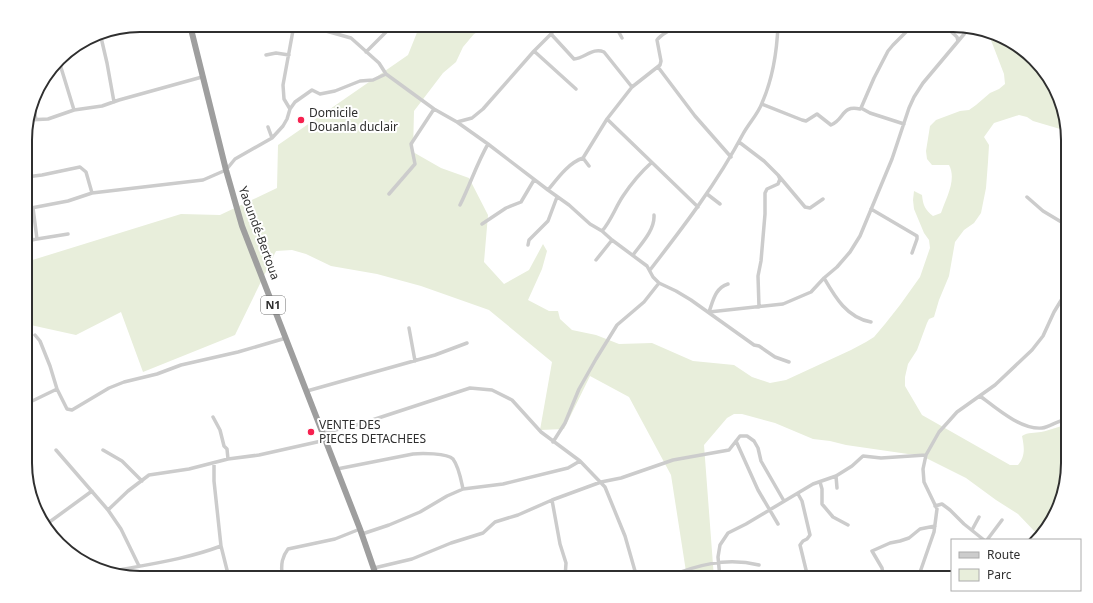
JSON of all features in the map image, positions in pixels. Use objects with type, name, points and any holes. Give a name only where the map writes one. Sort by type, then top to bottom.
[{"type":"highway","name":"Yaoundé-Bertoua","points":[[192,32],[226,170],[242,226],[326,440],[375,571]]},
{"type":"street","points":[[290,109],[284,99],[283,85],[293,32]]},
{"type":"street","points":[[329,32],[350,38],[379,63],[386,74],[434,109],[457,122],[488,144],[569,205],[590,224],[602,231],[646,266],[659,283],[676,291],[709,312],[754,345],[759,346],[775,357],[789,362]]},
{"type":"street","points":[[366,52],[386,32]]},
{"type":"street","points":[[619,32],[622,38]]},
{"type":"street","points":[[548,190],[577,160],[583,158],[607,119],[632,87],[658,67],[661,61],[657,40],[661,35],[668,32]]},
{"type":"street","points":[[650,270],[708,194],[762,104],[775,58],[777,32]]},
{"type":"street","points":[[861,108],[888,51],[906,32]]},
{"type":"street","points":[[952,32],[957,37],[958,42]]},
{"type":"street","points":[[709,312],[783,304],[811,292],[837,267],[850,252],[860,236],[892,159],[914,97],[923,84],[966,33]]},
{"type":"street","points":[[457,122],[472,118],[483,109],[551,34],[574,59],[578,59],[599,50],[604,52],[632,87]]},
{"type":"street","points":[[102,39],[108,63],[114,102]]},
{"type":"street","points":[[534,51],[576,89]]},
{"type":"street","points":[[266,55],[276,53],[289,55]]},
{"type":"street","points":[[61,67],[74,110]]},
{"type":"street","points":[[658,67],[694,116],[731,157]]},
{"type":"street","points":[[37,239],[33,208],[68,201],[92,193],[203,180],[226,170],[235,158],[272,138],[283,126],[290,109],[295,102],[312,90],[320,94],[360,81],[373,80],[386,74]]},
{"type":"street","points":[[35,116],[36,120],[62,115],[74,110],[102,106],[202,77]]},
{"type":"street","points":[[762,104],[806,121],[817,114],[831,126],[835,124],[851,107],[861,108],[870,113],[904,124]]},
{"type":"street","points":[[389,194],[414,164],[411,144],[434,109]]},
{"type":"street","points":[[607,119],[698,207]]},
{"type":"street","points":[[268,127],[272,138]]},
{"type":"street","points":[[739,142],[778,174],[804,207],[810,208],[823,199]]},
{"type":"street","points":[[460,205],[473,177],[480,157],[488,144]]},
{"type":"street","points":[[583,158],[589,166]]},
{"type":"street","points":[[602,231],[609,224],[623,196],[651,163]]},
{"type":"street","points":[[32,176],[80,166],[86,172],[92,193]]},
{"type":"street","points":[[759,307],[758,276],[761,261],[765,193],[767,189],[778,184],[780,179],[778,174]]},
{"type":"street","points":[[482,224],[506,208],[521,202],[534,180]]},
{"type":"street","points":[[708,194],[720,204]]},
{"type":"street","points":[[528,245],[529,240],[548,221],[557,197]]},
{"type":"street","points":[[1027,197],[1043,211],[1061,222]]},
{"type":"street","points":[[871,209],[916,236],[917,239],[912,253]]},
{"type":"street","points":[[633,255],[648,235],[654,220],[654,215]]},
{"type":"street","points":[[32,240],[68,234]]},
{"type":"street","points":[[596,260],[612,240]]},
{"type":"street","points":[[824,278],[837,300],[844,308],[857,317],[871,322]]},
{"type":"street","points":[[553,442],[565,423],[579,390],[617,325],[644,302],[659,283]]},
{"type":"street","points":[[709,312],[716,292],[723,285],[728,284]]},
{"type":"street","points":[[920,571],[935,526],[937,509],[924,482],[923,468],[926,455],[939,432],[949,421],[996,385],[1036,346],[1043,336],[1061,300]]},
{"type":"street","points":[[409,328],[415,361]]},
{"type":"street","points":[[35,335],[40,342],[50,366],[57,389],[67,409],[72,410],[109,388],[124,382],[157,374],[181,365],[238,352],[286,338]]},
{"type":"street","points":[[307,391],[435,356],[467,343]]},
{"type":"street","points":[[323,433],[360,424],[470,388],[492,390],[512,400],[541,432],[580,461],[601,482],[609,494],[625,536],[635,571]]},
{"type":"street","points":[[32,401],[57,389]]},
{"type":"street","points":[[980,396],[1008,416],[1035,428],[1044,428],[1061,420]]},
{"type":"street","points":[[213,417],[220,430],[224,446],[227,449],[228,459]]},
{"type":"street","points":[[374,568],[412,559],[452,543],[483,533],[495,522],[518,515],[552,500],[601,482],[621,478],[673,460],[729,450],[740,436],[747,436],[754,440],[758,448],[761,461],[784,501]]},
{"type":"street","points":[[108,510],[149,475],[189,469],[228,459],[258,455],[326,440]]},
{"type":"street","points":[[736,440],[758,490],[771,509],[778,524]]},
{"type":"street","points":[[56,450],[108,510],[121,529],[139,566]]},
{"type":"street","points":[[103,450],[122,461],[142,480]]},
{"type":"street","points":[[337,469],[417,454],[448,456],[453,459],[463,489]]},
{"type":"street","points":[[719,571],[717,562],[720,544],[728,533],[813,484],[836,476],[852,466],[863,456],[881,458],[926,455]]},
{"type":"street","points":[[282,571],[281,562],[288,549],[361,532],[420,512],[447,496],[463,489],[503,484],[568,468],[580,461]]},
{"type":"street","points":[[214,463],[214,481],[221,546],[227,571]]},
{"type":"street","points":[[836,476],[837,488]]},
{"type":"street","points":[[820,482],[822,489],[822,504],[833,518],[848,526]]},
{"type":"street","points":[[49,522],[92,491]]},
{"type":"street","points":[[798,494],[802,500],[802,506],[810,535],[800,544],[806,571]]},
{"type":"street","points":[[552,500],[560,544],[566,563],[565,571]]},
{"type":"street","points":[[935,506],[942,504],[985,539]]},
{"type":"street","points":[[972,530],[979,517]]},
{"type":"street","points":[[987,539],[1002,520]]},
{"type":"street","points":[[883,571],[872,552],[890,543],[909,538],[920,529],[935,526]]},
{"type":"street","points":[[122,569],[202,552],[221,546]]},
{"type":"street","points":[[681,571],[717,562],[744,562],[759,566]]},
{"type":"green space","points":[[417,32],[478,32],[463,47],[456,62],[443,73],[414,111],[413,152],[441,168],[469,178],[488,215],[484,262],[504,284],[529,270],[543,244],[547,251],[542,269],[528,300],[549,311],[558,311],[560,319],[572,330],[596,335],[619,344],[652,343],[693,361],[734,365],[752,377],[770,383],[786,380],[866,342],[874,337],[900,305],[920,277],[930,248],[929,240],[924,233],[914,209],[914,191],[922,195],[925,207],[933,216],[941,213],[950,189],[952,177],[949,165],[932,165],[927,159],[926,151],[930,126],[936,120],[960,111],[969,110],[990,93],[999,89],[1005,84],[1004,74],[991,39],[1013,50],[1039,74],[1047,86],[1057,112],[1060,129],[1019,115],[994,123],[984,137],[989,145],[986,188],[981,213],[974,223],[964,230],[955,242],[949,276],[934,317],[929,319],[917,350],[908,364],[905,377],[905,386],[922,415],[1010,465],[1018,465],[1021,462],[1024,447],[1022,436],[1061,426],[1061,463],[1059,484],[1050,511],[1043,523],[1035,532],[1018,514],[966,478],[918,454],[908,454],[813,439],[775,423],[742,414],[734,414],[727,418],[704,445],[713,571],[686,571],[671,475],[629,397],[590,376],[564,429],[540,430],[552,362],[489,310],[421,286],[377,274],[331,266],[306,254],[292,250],[276,251],[235,335],[143,372],[121,312],[76,335],[32,325],[32,260],[181,214],[220,215],[277,188],[278,145],[408,55]]},
{"type":"place","name":"Domicile Douanla duclair","points":[[301,120]]},
{"type":"place","name":"VENTE DES PIECES DETACHEES","points":[[311,432]]}]
